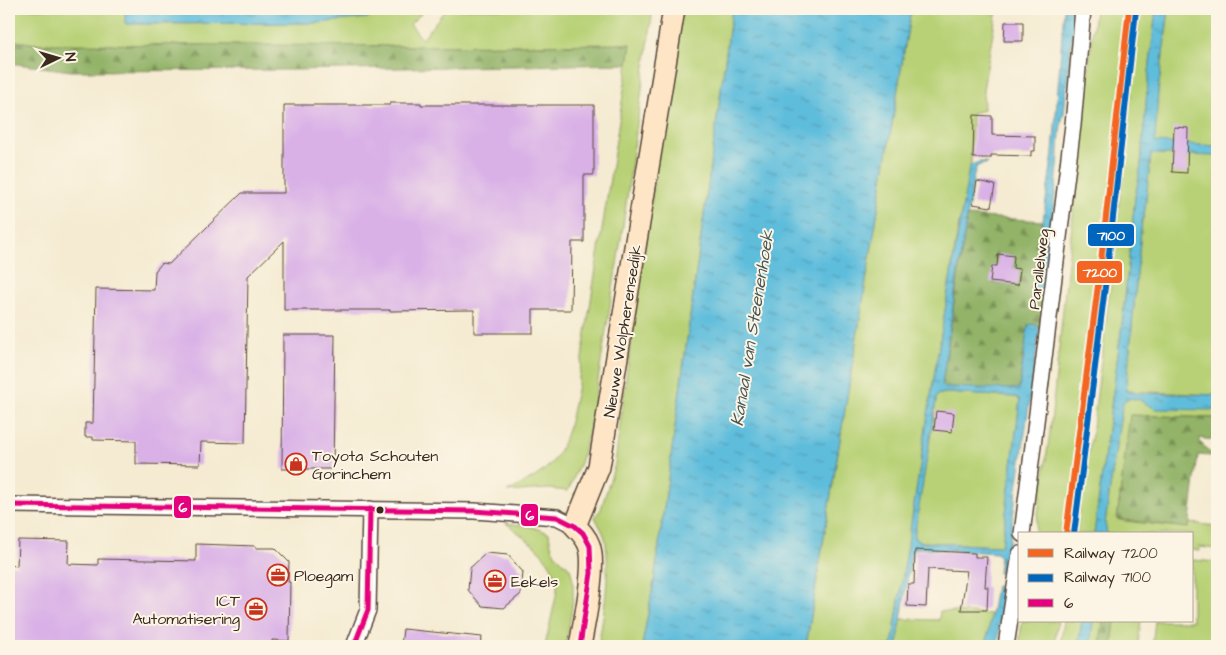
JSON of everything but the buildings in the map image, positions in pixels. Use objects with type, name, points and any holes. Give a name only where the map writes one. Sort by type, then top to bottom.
[{"type":"street","name":"Nieuwe Wolpherensedijk","points":[[566,521],[599,467],[674,9]]},
{"type":"street","name":"Parallelweg","points":[[1022,532],[1073,125],[1083,9]]},
{"type":"street","points":[[9,505],[474,511],[566,521],[583,533],[590,546],[591,573],[580,646]]},
{"type":"street","points":[[354,646],[368,610],[370,509]]},
{"type":"street","points":[[1006,646],[1018,567]]},
{"type":"green space","points":[[9,9],[125,9],[127,24],[317,23],[373,16],[386,9],[426,9],[410,24],[422,39],[446,9],[653,9],[622,233],[590,429],[580,463],[568,491],[549,489],[507,492],[542,472],[557,455],[566,435],[577,390],[631,44],[416,46],[36,44],[9,40]]},
{"type":"green space","points":[[679,9],[732,9],[654,581],[642,646],[598,646],[607,578],[607,550],[605,538],[595,517],[601,509],[615,464]]},
{"type":"green space","points":[[911,9],[997,9],[983,90],[984,110],[972,113],[971,165],[957,234],[892,646],[806,646]]},
{"type":"green space","points":[[1095,9],[1130,9],[1105,255],[1071,532],[1035,532],[1050,432]]},
{"type":"green space","points":[[1140,9],[1156,9],[1141,165],[1135,197],[1123,317],[1094,532],[1076,532],[1084,472],[1092,435],[1111,280]]},
{"type":"green space","points":[[1169,9],[1217,9],[1217,395],[1126,391],[1142,220],[1144,217]]},
{"type":"green space","points":[[9,40],[36,44],[416,46],[631,44],[628,64],[292,70],[71,71],[9,63]]},
{"type":"green space","points":[[967,216],[1043,221],[1033,288],[1041,292],[1045,289],[1040,328],[1038,325],[1028,325],[1019,389],[1017,390],[944,387],[942,385]]},
{"type":"green space","points":[[945,393],[1016,397],[1020,400],[1002,545],[920,542],[913,538],[937,395]]},
{"type":"green space","points":[[1129,398],[1198,409],[1217,410],[1217,418],[1130,415],[1117,519],[1188,528],[1189,523],[1217,526],[1217,549],[1199,547],[1199,551],[1194,550],[1194,532],[1107,532],[1105,523],[1122,405]]},
{"type":"green space","points":[[1130,415],[1217,418],[1217,427],[1215,427],[1212,440],[1200,438],[1200,442],[1211,456],[1198,455],[1189,528],[1117,519]]},
{"type":"green space","points":[[506,523],[532,527],[549,533],[555,553],[570,569],[573,596],[565,646],[545,646],[557,592],[553,570],[548,561],[532,544]]},
{"type":"green space","points":[[1194,560],[1217,562],[1217,646],[1152,646],[1155,622],[1194,622]]},
{"type":"green space","points":[[940,611],[992,614],[986,646],[897,646],[901,619],[939,620]]},
{"type":"green space","points":[[1022,622],[1058,622],[1054,646],[1019,646]]},
{"type":"green space","points":[[1064,622],[1082,622],[1078,646],[1060,646]]},
{"type":"green space","points":[[1093,622],[1103,622],[1100,646],[1090,646]]},
{"type":"green space","points":[[1103,622],[1115,622],[1112,646],[1100,646]]},
{"type":"green space","points":[[1115,622],[1141,622],[1138,646],[1112,646]]},
{"type":"water","points":[[125,9],[386,9],[367,18],[317,23],[127,24],[125,23]]},
{"type":"water","name":"Kanaal van Steenenhoek","points":[[732,9],[911,9],[806,646],[642,646],[654,581]]},
{"type":"water","points":[[1064,9],[1075,9],[1064,113],[1060,133],[1045,289],[1038,292],[1033,288],[1053,153]]},
{"type":"water","points":[[1156,9],[1169,9],[1158,92],[1155,142],[1217,146],[1217,156],[1151,154],[1144,217],[1142,220],[1126,391],[1136,393],[1217,395],[1217,410],[1156,409],[1139,399],[1131,398],[1125,401],[1122,406],[1105,523],[1107,532],[1094,532],[1123,317],[1135,197],[1141,165]]},
{"type":"water","points":[[979,162],[988,163],[977,166],[974,174],[942,384],[944,387],[1019,389],[1028,325],[1034,324],[1040,328],[1005,573],[998,573],[1000,557],[997,553],[915,548],[912,550],[897,646],[892,646],[932,388],[971,165]],"holes":[[[945,393],[1016,397],[1020,400],[1002,545],[920,542],[914,538],[937,395]]]},
{"type":"water","points":[[996,586],[1004,587],[998,642],[997,646],[986,646]]},
{"type":"water","points":[[1082,622],[1093,622],[1090,646],[1078,646]]},
{"type":"rail line","name":"7200","points":[[1066,532],[1100,270],[1129,9]]},
{"type":"rail line","name":"7100","points":[[1074,532],[1107,271],[1136,10]]},
{"type":"transit line","name":"6","points":[[9,505],[474,511],[557,517],[575,526],[583,533],[590,546],[591,573],[580,646]]},
{"type":"transit line","name":"6","points":[[354,646],[368,610],[370,509]]},
{"type":"place","name":"Toyota Schouten Gorinchem","points":[[296,464]]},
{"type":"place","name":"Ploegam","points":[[278,575]]},
{"type":"place","name":"Eekels","points":[[495,581]]},
{"type":"place","name":"ICT Automatisering","points":[[256,609]]}]
